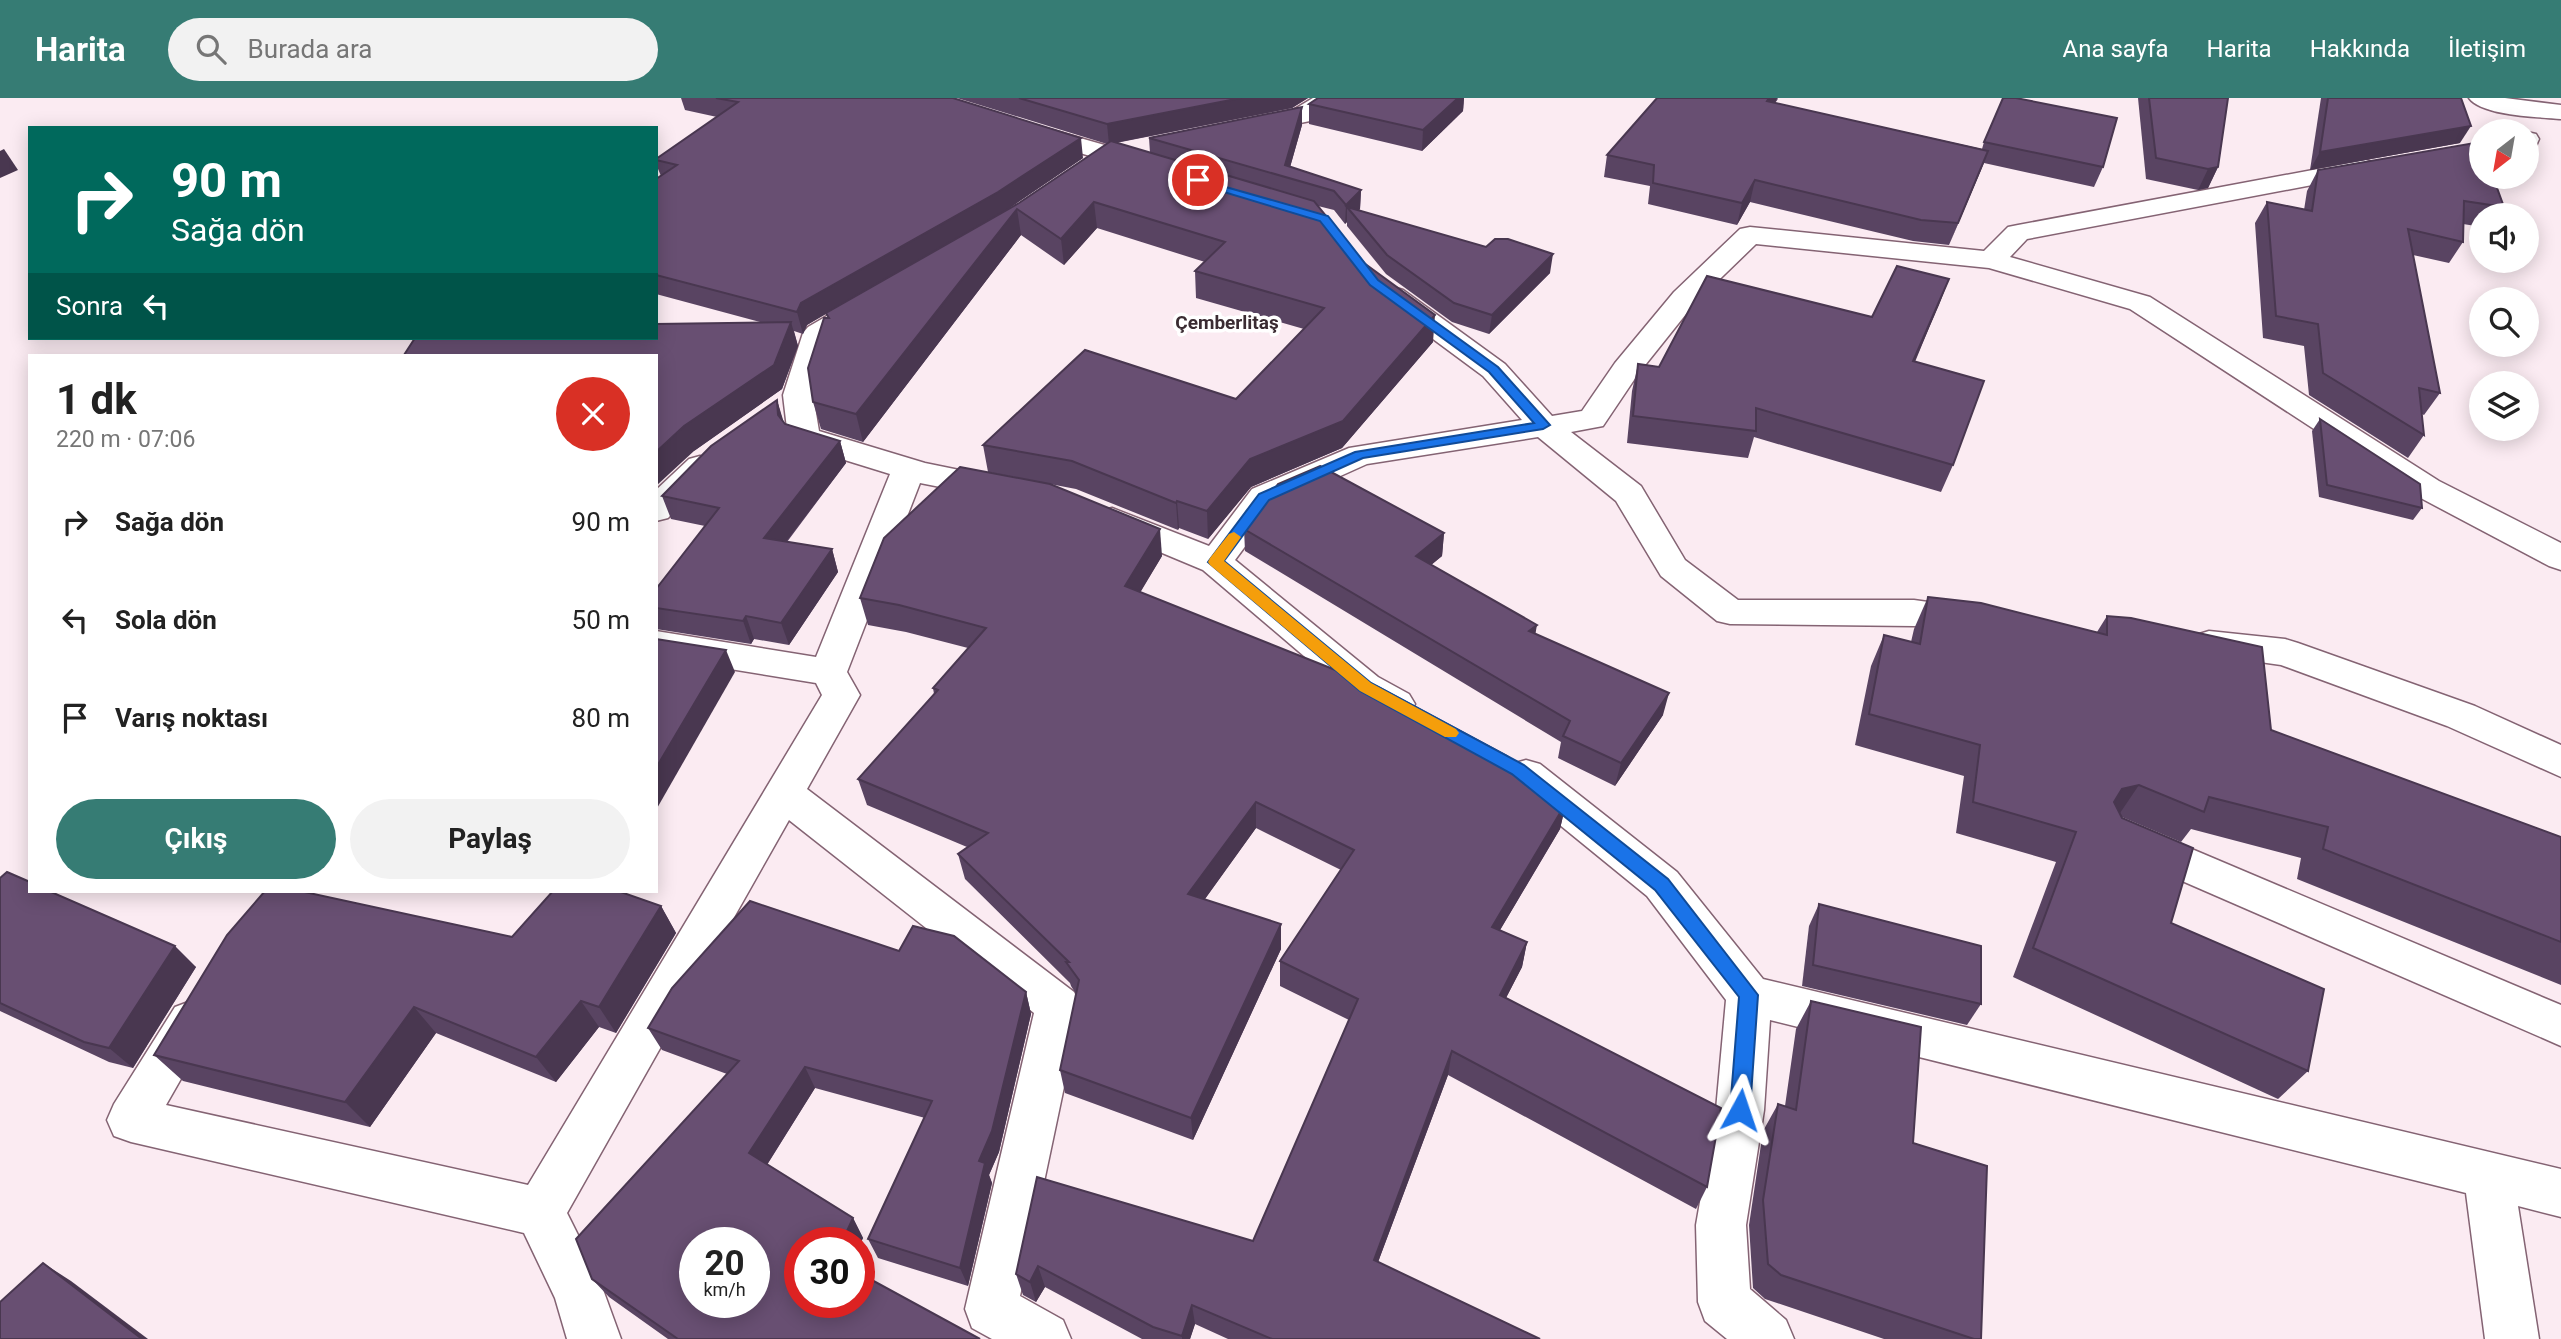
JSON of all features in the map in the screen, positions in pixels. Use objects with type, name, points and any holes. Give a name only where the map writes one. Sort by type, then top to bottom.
[{"type":"street","points":[[1219,132],[1301,116],[1331,98]]},
{"type":"street","points":[[2488,101],[2561,112]]},
{"type":"street","points":[[2488,101],[2507,119]]},
{"type":"street","points":[[1004,123],[1111,154],[1169,158]]},
{"type":"street","points":[[1078,176],[1111,154]]},
{"type":"street","points":[[1991,260],[2018,233],[2388,164]]},
{"type":"street","points":[[1215,562],[1264,497],[1360,455],[1592,419],[1626,369],[1684,298],[1750,235],[1991,260],[2140,303],[2427,488],[2561,558]]},
{"type":"street","points":[[1366,272],[1374,282],[1494,370],[1543,425],[1629,494],[1673,568],[1730,612],[1914,613],[1997,621]]},
{"type":"street","points":[[886,294],[818,333],[798,396],[804,438],[909,470],[1024,492]]},
{"type":"street","points":[[767,417],[798,396]]},
{"type":"street","points":[[658,508],[706,460],[726,446]]},
{"type":"street","points":[[828,672],[909,470]]},
{"type":"street","points":[[1088,509],[1215,562],[1365,687],[1424,719]]},
{"type":"street","points":[[2175,640],[2285,652],[2461,716],[2561,762]]},
{"type":"street","points":[[658,644],[828,672]]},
{"type":"street","points":[[540,1212],[841,695],[828,672]]},
{"type":"street","points":[[1494,757],[1518,769],[1661,884],[1749,995],[2561,1193]]},
{"type":"street","points":[[783,793],[1058,1006],[990,1309],[1044,1339]]},
{"type":"street","points":[[2117,834],[2561,1026]]},
{"type":"street","points":[[214,983],[131,1120],[540,1212]]},
{"type":"street","points":[[1749,995],[1740,1110],[1721,1225],[1724,1302],[1767,1339]]},
{"type":"street","points":[[2488,1175],[2512,1339]]},
{"type":"street","points":[[540,1212],[579,1292],[594,1339]]},
{"type":"building","points":[[716,98],[953,98],[1081,138],[998,192],[801,303],[797,312],[658,276],[658,178],[677,165],[658,160],[658,158],[738,102]]},
{"type":"building","points":[[1019,98],[1241,98],[1107,124]]},
{"type":"building","points":[[1318,98],[1458,98],[1423,130],[1309,104]]},
{"type":"building","points":[[1657,98],[1769,98],[1767,101],[1988,151],[1958,223],[1921,220],[1755,180],[1742,203],[1653,183],[1654,165],[1607,155]]},
{"type":"building","points":[[2003,98],[2016,98],[2117,118],[2103,167],[1984,142]]},
{"type":"building","points":[[2149,98],[2228,98],[2218,167],[2208,169],[2156,158]]},
{"type":"building","points":[[2328,98],[2461,98],[2469,120],[2469,126],[2320,152]]},
{"type":"building","points":[[1302,107],[1285,165],[1361,190],[1346,205],[1334,191],[1149,138]]},
{"type":"building","points":[[1111,141],[1314,201],[1364,263],[1435,315],[1343,421],[1250,459],[1207,511],[1177,501],[1176,503],[1072,461],[983,445],[1085,350],[1236,399],[1324,308],[1195,271],[1225,242],[1094,202],[1061,239],[1017,209],[856,414],[813,402],[808,368],[824,318],[829,318],[826,313],[1019,203]]},
{"type":"building","points":[[2469,144],[2469,189],[2497,189],[2503,203],[2464,201],[2463,242],[2408,229],[2440,393],[2419,388],[2424,435],[2323,373],[2318,324],[2276,316],[2267,202],[2312,211],[2318,170]]},
{"type":"building","points":[[1347,207],[1486,247],[1495,239],[1508,239],[1553,254],[1492,315],[1454,303],[1387,255]]},
{"type":"building","points":[[1897,266],[1949,279],[1913,361],[1984,381],[1953,465],[1756,408],[1756,431],[1633,416],[1638,364],[1659,367],[1707,276],[1872,317]]},
{"type":"building","points":[[791,322],[774,365],[684,426],[658,450],[658,354],[405,354],[414,340],[658,340],[658,324]]},
{"type":"building","points":[[777,400],[778,415],[785,424],[840,441],[764,538],[832,549],[781,623],[746,616],[743,621],[658,608],[658,586],[719,508],[662,496],[711,446]]},
{"type":"building","points":[[2320,419],[2420,484],[2422,508],[2327,485]]},
{"type":"building","points":[[1320,466],[1444,533],[1416,556],[1537,625],[1529,631],[1669,693],[1621,763],[1563,736],[1570,721],[1244,529],[1278,484]]},
{"type":"building","points":[[960,467],[1050,484],[1160,529],[1125,586],[1378,687],[1507,756],[1566,803],[1492,927],[1527,942],[1500,995],[1721,1108],[1707,1187],[1452,1051],[1374,1260],[1540,1339],[1272,1339],[1192,1305],[1182,1336],[1153,1327],[1038,1266],[1030,1282],[1016,1274],[1037,1177],[1253,1241],[1358,999],[1280,961],[1354,850],[1256,802],[1188,894],[1281,924],[1191,1118],[1060,1070],[1079,980],[1066,962],[1069,962],[958,854],[988,833],[858,779],[938,690],[933,688],[986,628],[899,605],[860,598],[884,538]]},
{"type":"building","points":[[1928,597],[1981,603],[2107,635],[2107,616],[2131,618],[2262,647],[2271,730],[2561,837],[2561,942],[2323,849],[2328,827],[2209,797],[2204,812],[2139,785],[2122,789],[2114,802],[2122,818],[2193,848],[2171,923],[2324,989],[2308,1071],[2033,948],[2076,832],[1973,802],[1980,745],[1869,714],[1884,635],[1920,644]]},
{"type":"building","points":[[658,639],[726,650],[658,765]]},
{"type":"building","points":[[7,872],[28,881],[28,893],[54,893],[175,946],[109,1048],[84,1042],[0,1003],[0,878]]},
{"type":"building","points":[[263,893],[309,893],[512,937],[551,893],[624,893],[661,906],[599,1007],[581,1001],[536,1057],[414,1007],[345,1102],[154,1055],[227,935]]},
{"type":"building","points":[[750,901],[899,951],[913,926],[954,936],[1026,992],[992,1131],[979,1161],[985,1163],[960,1268],[875,1241],[874,1227],[932,1101],[805,1067],[749,1153],[853,1218],[849,1227],[784,1227],[784,1318],[875,1318],[875,1282],[980,1339],[678,1339],[592,1279],[576,1239],[739,1061],[648,1028],[672,988]]},
{"type":"building","points":[[1819,904],[1981,946],[1981,1004],[1813,965]]},
{"type":"building","points":[[1811,1001],[1921,1027],[1913,1143],[1987,1166],[1981,1339],[1974,1339],[1781,1275],[1768,1264],[1763,1200],[1778,1104],[1796,1110]]},
{"type":"building","points":[[43,1263],[142,1339],[0,1339],[0,1302]]},
{"type":"slow traffic","points":[[1234,537],[1215,562],[1365,687],[1451,733]]},
{"type":"district","name":"Çemberlitaş","points":[[1227,322]]},
{"type":"route","points":[[1198,180],[1324,219],[1374,282],[1494,370],[1543,425],[1360,455],[1264,497],[1215,562],[1365,687],[1518,769],[1661,884],[1749,995],[1740,1110]]}]
